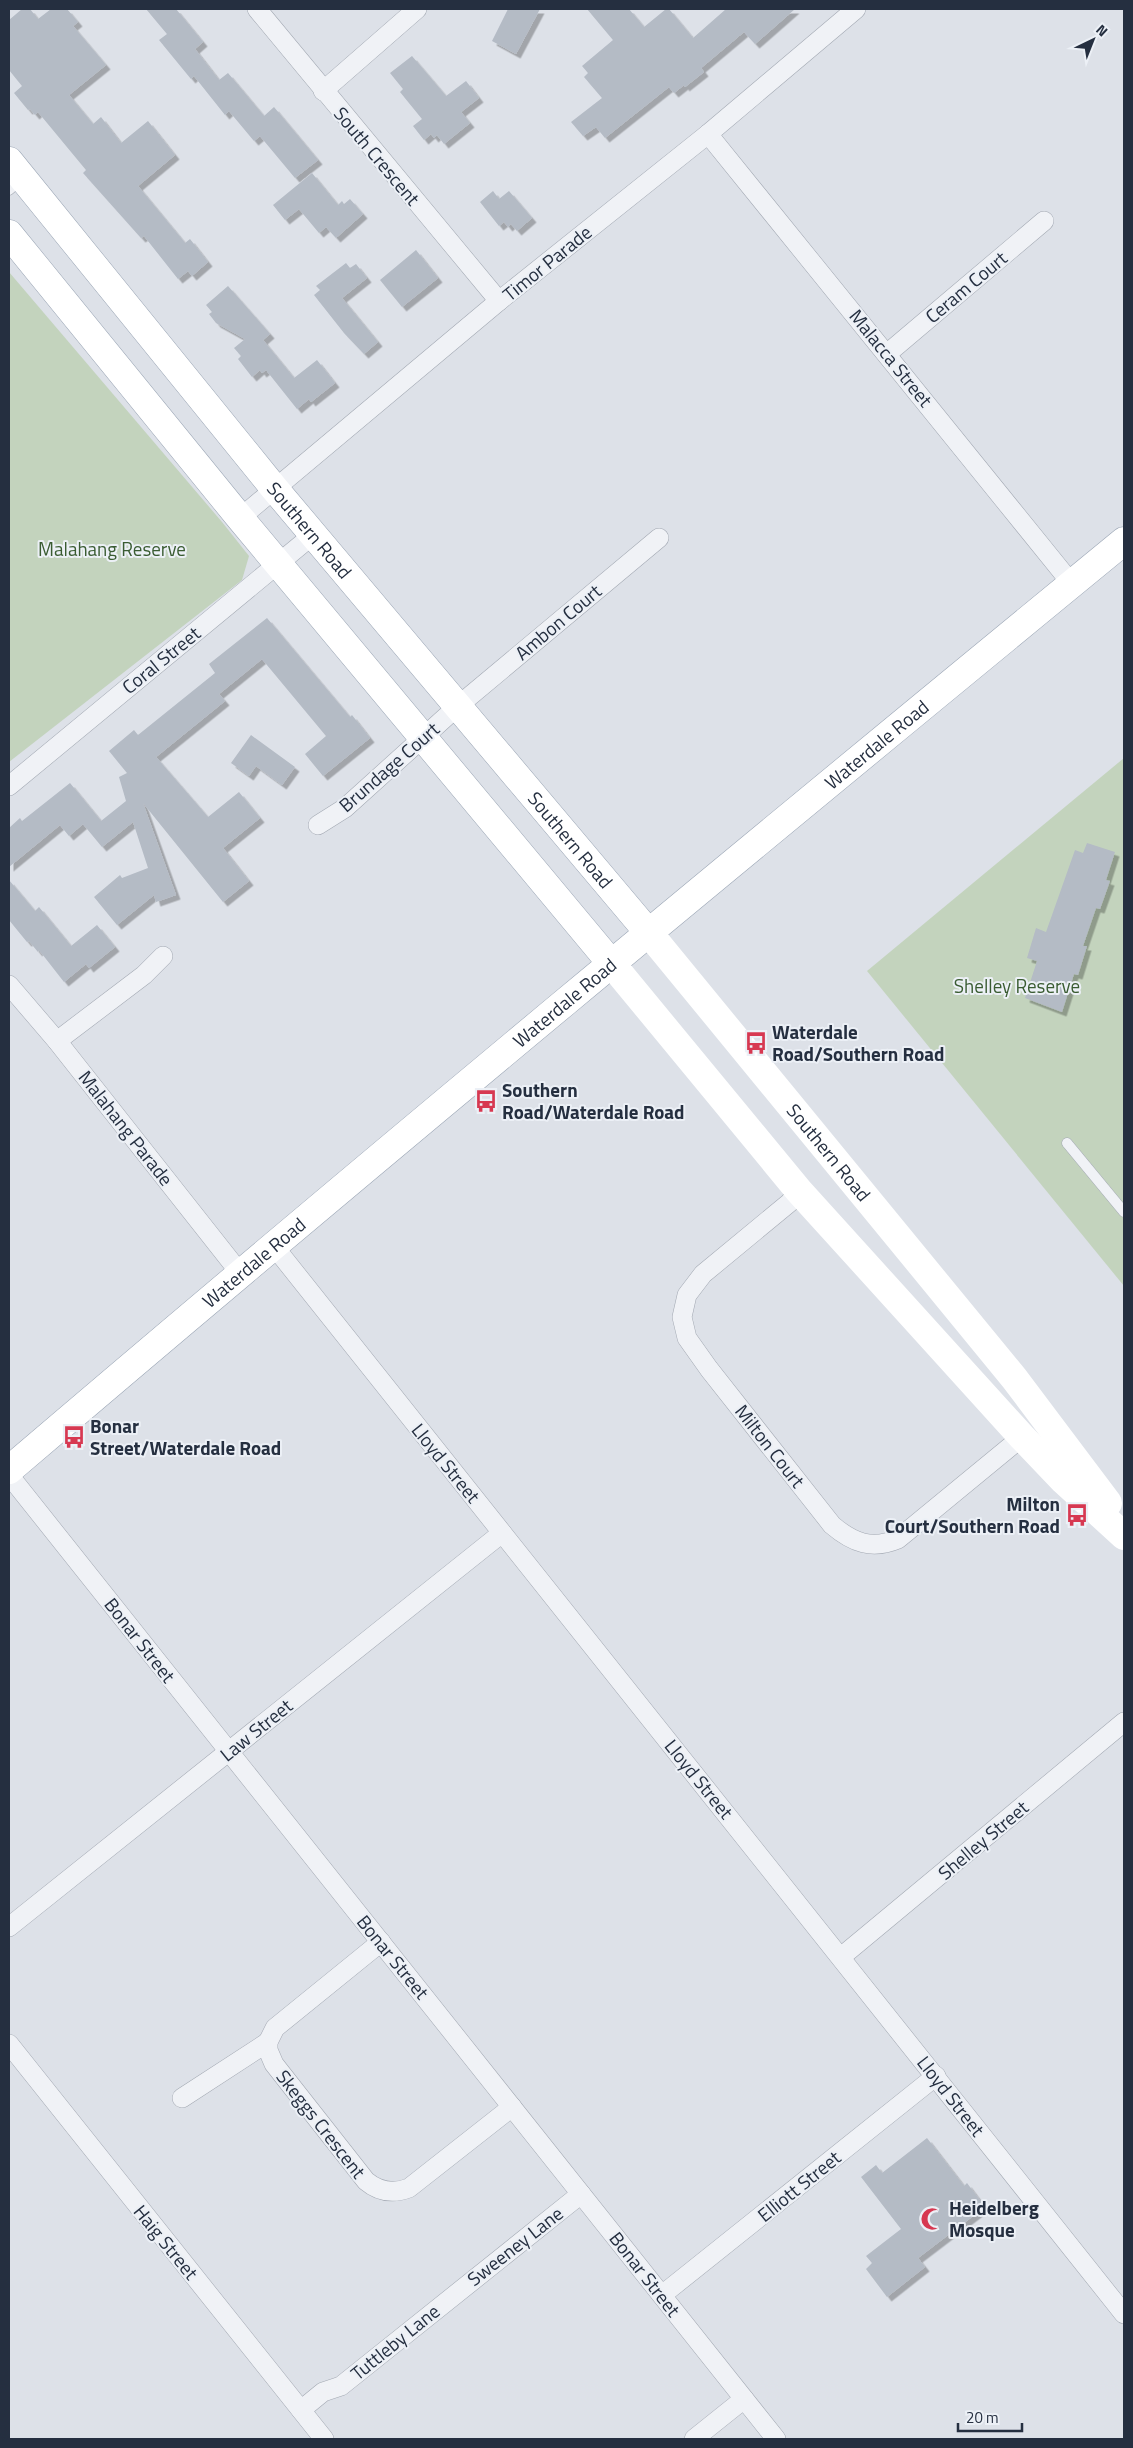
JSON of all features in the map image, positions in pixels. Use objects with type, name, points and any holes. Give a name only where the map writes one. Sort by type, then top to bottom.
[{"type":"main road","name":"Southern Road","points":[[13,176],[648,932],[1014,1378],[1124,1526]]},
{"type":"main road","points":[[9,234],[278,564],[800,1191],[1022,1437],[1064,1481],[1124,1536]]},
{"type":"main road","name":"Waterdale Road","points":[[9,1470],[273,1245],[648,932],[1124,541]]},
{"type":"street","name":"South Crescent","points":[[257,9],[499,301]]},
{"type":"street","points":[[323,90],[417,9]]},
{"type":"street","name":"Timor Parade","points":[[240,518],[499,301],[708,134],[856,9]]},
{"type":"street","name":"Malacca Street","points":[[708,134],[888,354],[1072,584]]},
{"type":"street","name":"Ceram Court","points":[[888,354],[1044,221]]},
{"type":"street","name":"Coral Street","points":[[9,786],[314,534]]},
{"type":"street","name":"Ambon Court","points":[[458,706],[659,538]]},
{"type":"street","name":"Brundage Court","points":[[318,825],[345,808],[458,706]]},
{"type":"street","points":[[57,1041],[144,974],[163,956]]},
{"type":"street","name":"Malahang Parade","points":[[9,985],[57,1041],[240,1273]]},
{"type":"street","name":"Milton Court","points":[[800,1191],[789,1203],[698,1279],[687,1294],[682,1316],[688,1338],[709,1370],[832,1525],[852,1540],[863,1544],[874,1546],[898,1539],[1022,1437]]},
{"type":"street","name":"Lloyd Street","points":[[273,1245],[1124,2314]]},
{"type":"street","name":"Bonar Street","points":[[9,1475],[776,2439]]},
{"type":"street","name":"Law Street","points":[[9,1927],[502,1533]]},
{"type":"street","name":"Shelley Street","points":[[841,1957],[1124,1722]]},
{"type":"street","points":[[182,2098],[268,2042],[282,2021],[381,1942]]},
{"type":"street","name":"Skeggs Crescent","points":[[268,2042],[270,2057],[280,2074],[366,2181],[384,2191],[400,2191],[409,2188],[512,2107]]},
{"type":"street","name":"Haig Street","points":[[9,2044],[324,2439]]},
{"type":"street","name":"Elliott Street","points":[[662,2295],[936,2076]]},
{"type":"street","name":"Sweeney Lane","points":[[449,2298],[581,2194]]},
{"type":"street","name":"Tuttleby Lane","points":[[305,2415],[331,2402],[341,2386],[449,2298]]},
{"type":"street","points":[[694,2439],[744,2399]]},
{"type":"lane","points":[[1067,1143],[1124,1212]]},
{"type":"green space","name":"Malahang Reserve","points":[[9,272],[249,556],[242,580],[9,762]]},
{"type":"green space","name":"Shelley Reserve","points":[[1124,758],[1124,1286],[867,971]]},
{"type":"building","points":[[22,9],[30,9],[38,19],[51,9],[67,9],[78,22],[73,26],[106,65],[69,95],[93,124],[101,117],[121,143],[148,121],[175,155],[138,186],[185,243],[190,239],[208,262],[192,276],[188,271],[178,279],[144,236],[141,238],[83,173],[86,170],[38,112],[35,115],[30,109],[28,110],[14,93],[22,86],[9,70],[9,20]]},
{"type":"building","points":[[146,9],[176,9],[203,42],[195,49],[219,80],[228,73],[264,116],[274,107],[318,160],[295,178],[260,136],[254,141],[229,111],[225,115],[194,76],[191,79],[159,40],[167,34]]},
{"type":"building","points":[[508,9],[540,9],[516,54],[492,41]]},
{"type":"building","points":[[587,9],[629,9],[644,27],[666,9],[669,9],[693,38],[726,9],[795,9],[755,44],[744,32],[701,68],[704,72],[685,87],[684,85],[674,93],[669,87],[605,138],[596,127],[583,136],[571,122],[602,98],[584,77],[588,73],[582,66],[613,40]]},
{"type":"building","points":[[412,56],[446,96],[466,81],[479,98],[461,112],[470,123],[444,144],[437,135],[434,138],[431,134],[424,140],[413,126],[422,119],[400,92],[403,89],[390,73]]},
{"type":"building","points":[[312,173],[338,205],[342,201],[344,204],[350,199],[363,214],[336,238],[326,227],[319,233],[299,209],[285,220],[273,205]]},
{"type":"building","points":[[493,191],[499,199],[509,191],[532,218],[517,231],[511,224],[508,227],[504,222],[499,226],[480,202]]},
{"type":"building","points":[[416,250],[438,278],[402,307],[380,280]]},
{"type":"building","points":[[346,263],[350,268],[356,264],[367,278],[342,298],[378,342],[364,354],[344,333],[314,295],[320,290],[316,286]]},
{"type":"building","points":[[228,286],[270,334],[263,340],[294,378],[317,360],[335,383],[311,402],[309,399],[297,409],[266,370],[262,373],[260,370],[252,377],[238,359],[241,356],[234,348],[245,339],[216,323],[209,314],[212,312],[206,305]]},
{"type":"building","points":[[267,618],[370,738],[323,776],[305,754],[326,736],[262,659],[219,694],[225,701],[156,757],[208,817],[239,792],[260,818],[223,848],[249,881],[223,902],[143,803],[176,895],[156,902],[154,895],[117,925],[94,897],[120,875],[122,878],[148,868],[133,822],[102,847],[83,824],[69,836],[60,825],[9,867],[9,828],[20,818],[22,821],[70,783],[101,821],[126,801],[119,777],[127,773],[109,751],[134,730],[138,735],[215,673],[209,664]]},
{"type":"building","points":[[251,735],[295,767],[282,785],[256,766],[249,776],[231,763]]},
{"type":"building","points":[[1087,843],[1115,852],[1106,880],[1110,881],[1100,909],[1096,908],[1083,946],[1087,946],[1078,975],[1074,974],[1062,1012],[1025,998],[1037,961],[1027,958],[1036,928],[1046,932],[1075,850],[1083,853]]},
{"type":"building","points":[[9,880],[35,911],[39,907],[71,946],[97,925],[115,947],[89,968],[86,964],[64,982],[39,950],[38,952],[29,941],[27,942],[9,920]]},
{"type":"building","name":"Heidelberg Mosque","points":[[927,2138],[964,2186],[967,2183],[985,2207],[918,2258],[925,2267],[887,2297],[866,2269],[872,2263],[866,2256],[901,2229],[861,2177],[876,2165],[882,2173]]},
{"type":"place","name":"Waterdale Road/Southern Road","points":[[756,1043]]},
{"type":"place","name":"Southern Road/Waterdale Road","points":[[486,1101]]},
{"type":"place","name":"Bonar Street/Waterdale Road","points":[[74,1437]]},
{"type":"place","name":"Milton Court/Southern Road","points":[[1077,1515]]},
{"type":"place","name":"Heidelberg Mosque","points":[[932,2219]]}]
